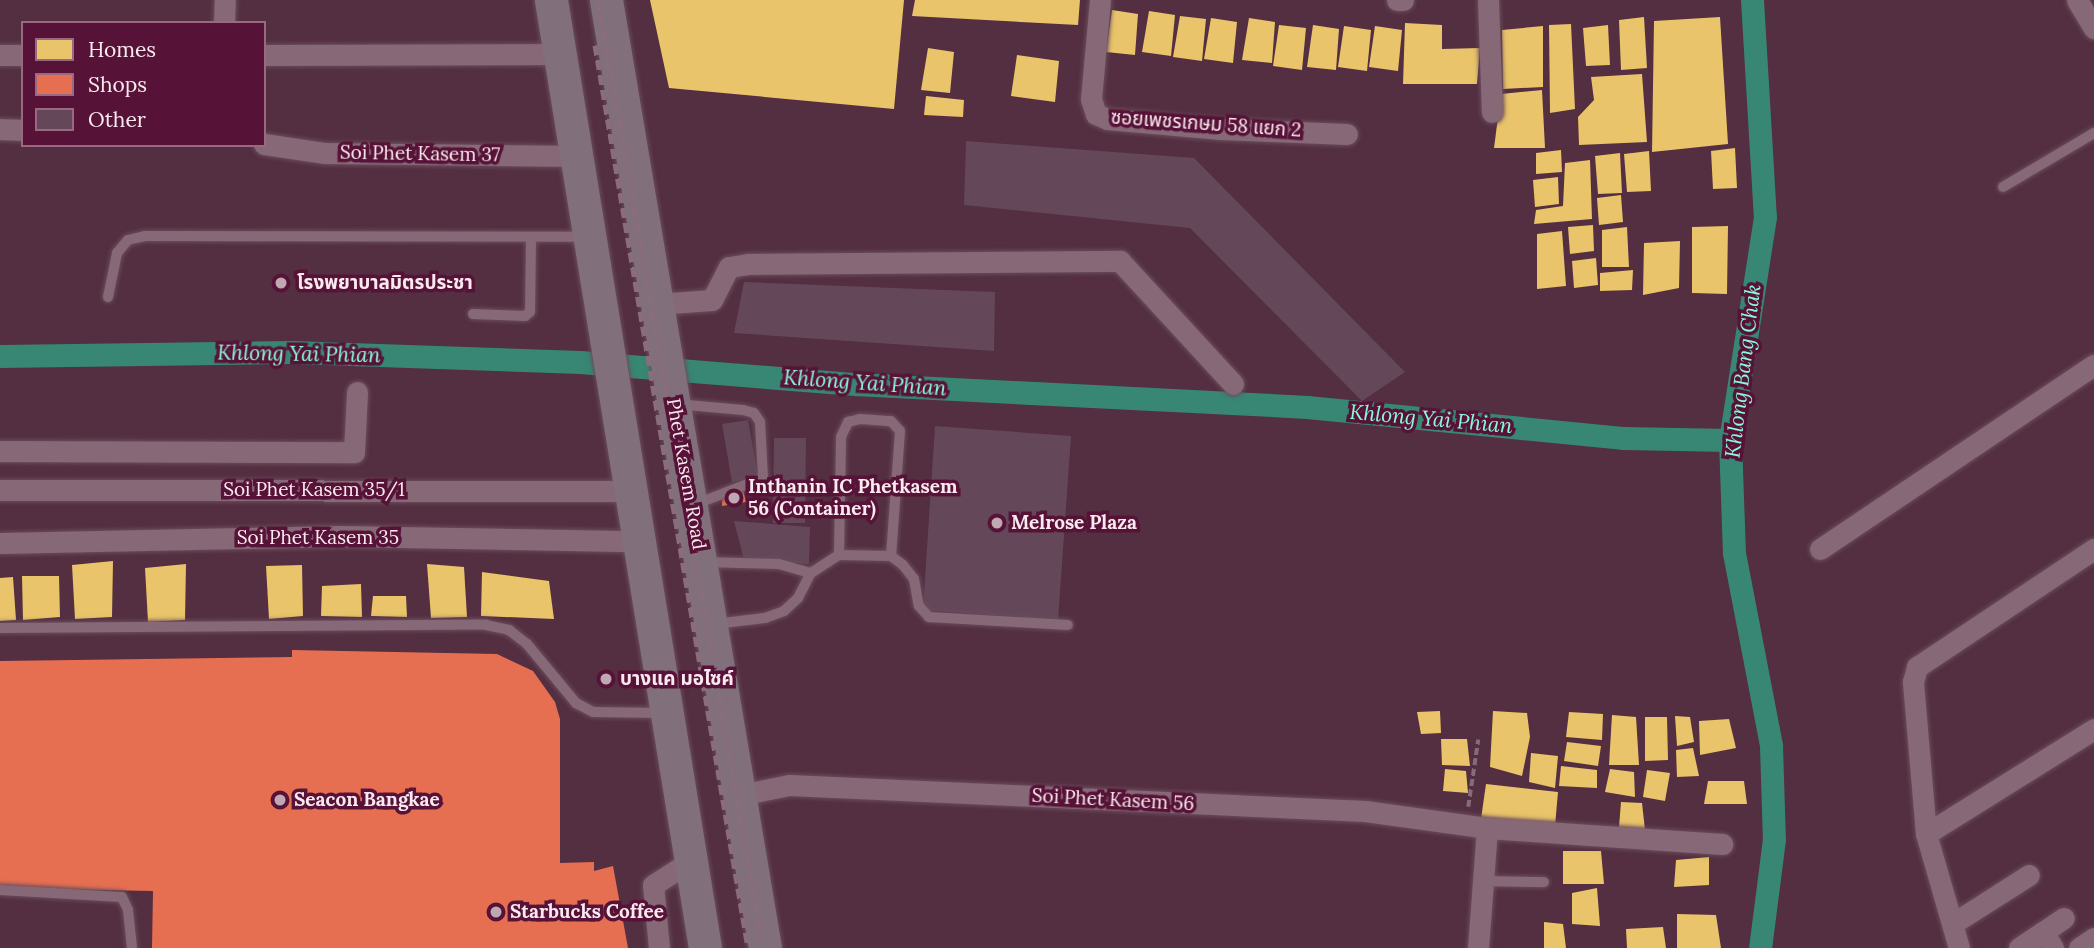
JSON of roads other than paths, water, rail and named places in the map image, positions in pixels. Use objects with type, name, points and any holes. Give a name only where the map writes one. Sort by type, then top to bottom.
[{"type":"main road","points":[[551,0],[627,492],[705,948]]},
{"type":"main road","name":"Phet Kasem Road","points":[[606,0],[765,948]]},
{"type":"street","points":[[224,21],[225,0]]},
{"type":"street","name":"ซอยเพชรเกษม 58 แยก 2","points":[[1100,0],[1091,99],[1096,114],[1107,120],[1348,134]]},
{"type":"street","points":[[1488,0],[1492,112]]},
{"type":"street","points":[[2077,0],[2094,28]]},
{"type":"street","points":[[266,55],[560,54]]},
{"type":"street","points":[[0,55],[21,55]]},
{"type":"street","points":[[0,130],[21,130]]},
{"type":"street","name":"Soi Phet Kasem 37","points":[[266,144],[325,153],[576,156]]},
{"type":"street","points":[[657,304],[712,300],[729,267],[748,264],[1121,261],[1233,384]]},
{"type":"street","points":[[1821,549],[2094,365]]},
{"type":"street","points":[[0,451],[354,452],[357,392]]},
{"type":"street","points":[[334,453],[334,491]]},
{"type":"street","name":"Soi Phet Kasem 35/1","points":[[0,490],[627,492]]},
{"type":"street","name":"Soi Phet Kasem 35","points":[[0,543],[340,536],[636,541]]},
{"type":"street","points":[[1959,948],[1926,834],[1913,682],[1917,667],[2094,549]]},
{"type":"street","points":[[1926,834],[2094,729]]},
{"type":"street","name":"Soi Phet Kasem 56","points":[[740,795],[789,785],[1365,811],[1476,826],[1722,844]]},
{"type":"street","points":[[1476,826],[1484,881],[1478,943]]},
{"type":"street","points":[[659,948],[653,885],[690,862]]},
{"type":"street","points":[[1952,924],[2029,874]]},
{"type":"street","points":[[2019,948],[2048,940],[2064,918]]},
{"type":"street","points":[[2079,948],[2094,938]]},
{"type":"lane","points":[[2003,187],[2094,133]]},
{"type":"lane","points":[[107,297],[117,253],[128,240],[145,236],[588,237]]},
{"type":"lane","points":[[473,314],[525,316],[530,312],[530,237]]},
{"type":"lane","points":[[673,401],[743,410],[754,413],[760,422],[763,478],[692,505]]},
{"type":"lane","points":[[839,555],[841,436],[848,422],[860,419],[891,421],[900,431],[891,556]]},
{"type":"lane","points":[[712,625],[765,618],[785,611],[798,598],[811,573],[839,555],[891,556],[911,572],[919,606],[929,617],[1068,625]]},
{"type":"lane","points":[[701,562],[779,564],[811,573]]},
{"type":"lane","points":[[0,628],[486,625],[509,630],[527,644],[576,703],[593,712],[665,713]]},
{"type":"lane","points":[[1484,881],[1544,882]]},
{"type":"lane","points":[[0,890],[121,897],[128,910],[132,948]]},
{"type":"waterway","name":"Khlong Bang Chak","points":[[1752,0],[1765,217],[1730,440],[1734,553],[1771,746],[1774,839],[1760,948]]},
{"type":"waterway","name":"Khlong Yai Phian","points":[[0,356],[292,352],[580,362],[855,384],[1307,407],[1624,438],[1730,440]]},
{"type":"railway","points":[[598,0],[763,948]]},
{"type":"railway","points":[[595,45],[748,948]]},
{"type":"place","name":"โรงพยาบาลมิตรประชา","points":[[281,283]]},
{"type":"place","name":"Inthanin IC Phetkasem 56 (Container)","points":[[734,498]]},
{"type":"place","name":"Melrose Plaza","points":[[997,523]]},
{"type":"place","name":"บางแค มอไซค์","points":[[606,679]]},
{"type":"place","name":"Seacon Bangkae","points":[[280,800]]},
{"type":"place","name":"Starbucks Coffee","points":[[496,912]]}]
